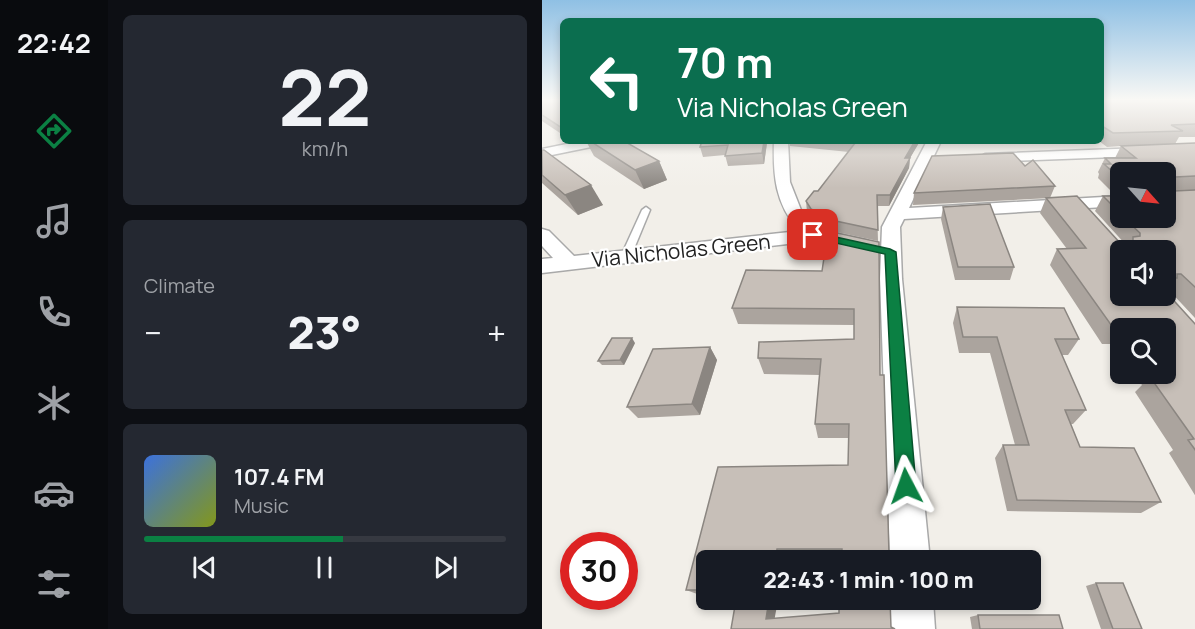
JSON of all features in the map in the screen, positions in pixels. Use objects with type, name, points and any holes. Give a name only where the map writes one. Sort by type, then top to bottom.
[{"type":"street","points":[[542,153],[586,144]]},
{"type":"street","points":[[781,144],[780,172],[787,203],[794,215],[813,235]]},
{"type":"street","points":[[909,550],[890,252],[891,227],[933,144]]},
{"type":"street","points":[[966,159],[1196,150]]},
{"type":"street","points":[[925,160],[943,160]]},
{"type":"street","points":[[896,214],[1110,201]]},
{"type":"street","points":[[1075,203],[1090,221]]},
{"type":"street","points":[[542,235],[569,262]]},
{"type":"street","name":"Via Nicholas Green","points":[[542,266],[813,235],[890,252]]},
{"type":"street","points":[[912,610],[913,629]]},
{"type":"lane","points":[[626,256],[647,210]]},
{"type":"building","points":[[1107,129],[1183,131],[1113,133]]},
{"type":"building","points":[[1196,143],[1196,176],[1176,177],[1176,162],[1110,163],[1105,158],[1136,158],[1121,146]]},
{"type":"building","points":[[595,144],[629,144],[659,161],[635,170]]},
{"type":"building","points":[[701,144],[764,144],[762,153],[725,156],[728,145],[700,147]]},
{"type":"building","points":[[854,144],[913,144],[905,158],[910,158],[890,195],[877,195],[878,230],[831,220],[811,209],[806,201],[814,191],[818,191]]},
{"type":"building","points":[[542,150],[591,185],[565,195],[542,175]]},
{"type":"building","points":[[1013,153],[1025,166],[1033,160],[1055,186],[914,193],[932,156]]},
{"type":"building","points":[[1196,190],[1196,288],[1181,274],[1177,274],[1176,278],[1176,240],[1133,240],[1133,237],[1140,236],[1135,228],[1176,228],[1176,191]]},
{"type":"building","points":[[1077,196],[1117,240],[1110,240],[1110,306],[1176,306],[1176,303],[1196,325],[1196,451],[1188,440],[1194,439],[1155,384],[1176,384],[1176,318],[1110,318],[1110,323],[1057,249],[1086,248],[1046,198]]},
{"type":"building","points":[[1103,196],[1110,196],[1110,203]]},
{"type":"building","points":[[990,204],[1014,267],[958,267],[943,207]]},
{"type":"building","points":[[828,231],[879,242],[880,375],[884,375],[889,550],[696,550],[718,467],[848,465],[849,424],[815,424],[821,359],[758,358],[759,342],[854,339],[854,309],[732,308],[746,270],[822,271]]},
{"type":"building","points":[[957,307],[1064,308],[1079,339],[1055,339],[1086,410],[1065,410],[1080,447],[1134,448],[1161,502],[1017,500],[1003,445],[1029,445],[997,337],[963,337]]},
{"type":"building","points":[[612,338],[632,338],[620,360],[598,361]]},
{"type":"building","points":[[710,347],[692,404],[627,407],[653,349]]},
{"type":"building","points":[[696,552],[696,590],[686,590]]},
{"type":"building","points":[[1096,583],[1123,583],[1142,629],[1113,629]]},
{"type":"building","points":[[734,610],[767,610],[766,619],[839,613],[839,610],[890,610],[891,627],[895,629],[731,629]]},
{"type":"building","points":[[978,615],[1059,615],[1063,629],[980,629]]},
{"type":"route","points":[[813,235],[890,252],[906,486]]}]
